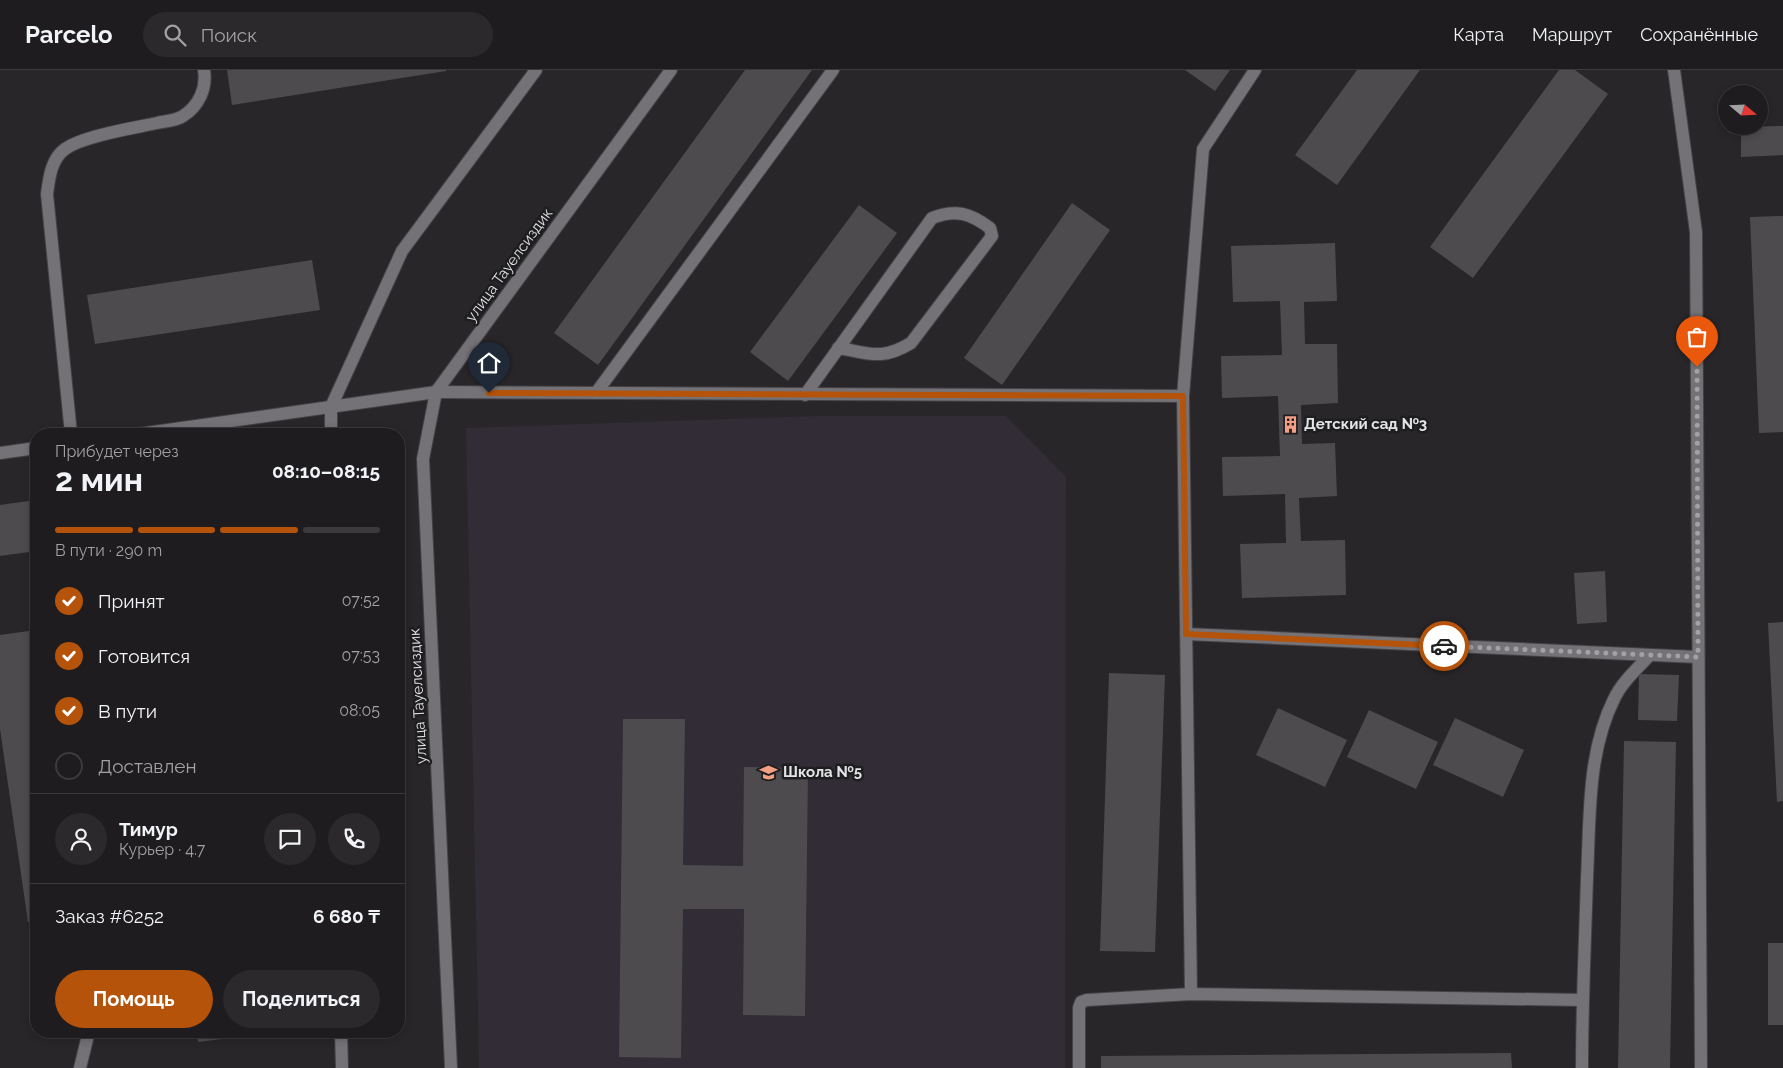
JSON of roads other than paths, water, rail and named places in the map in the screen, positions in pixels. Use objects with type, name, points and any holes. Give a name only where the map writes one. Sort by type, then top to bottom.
[{"type":"street","points":[[70,428],[47,194],[53,163],[65,149],[103,135],[182,118],[194,108],[201,96],[205,80],[204,70]]},
{"type":"street","points":[[331,428],[331,407],[402,251],[536,70]]},
{"type":"street","name":"улица Тауелсиздик","points":[[451,1068],[423,459],[436,392],[671,70]]},
{"type":"street","points":[[596,394],[833,70]]},
{"type":"street","points":[[1191,994],[1183,396],[1203,149],[1255,70]]},
{"type":"street","points":[[1674,70],[1696,232],[1701,1068]]},
{"type":"street","points":[[805,394],[838,348],[932,218],[948,212],[975,217],[990,228],[992,236],[910,343],[894,353],[880,355],[838,348]]},
{"type":"street","points":[[182,428],[436,392],[1183,396]]},
{"type":"street","points":[[0,453],[30,449]]},
{"type":"street","points":[[1186,634],[1698,657]]},
{"type":"street","points":[[1582,1068],[1582,1000],[1590,804],[1596,752],[1614,699],[1624,684],[1650,655]]},
{"type":"street","points":[[1079,1068],[1079,1008],[1081,1002],[1087,1000],[1191,994],[1582,1000]]},
{"type":"street","points":[[80,1068],[87,1038]]},
{"type":"street","points":[[341,1038],[342,1068]]},
{"type":"place","name":"Детский сад №3","points":[[1290,424]]},
{"type":"place","name":"Школа №5","points":[[769,772]]}]
